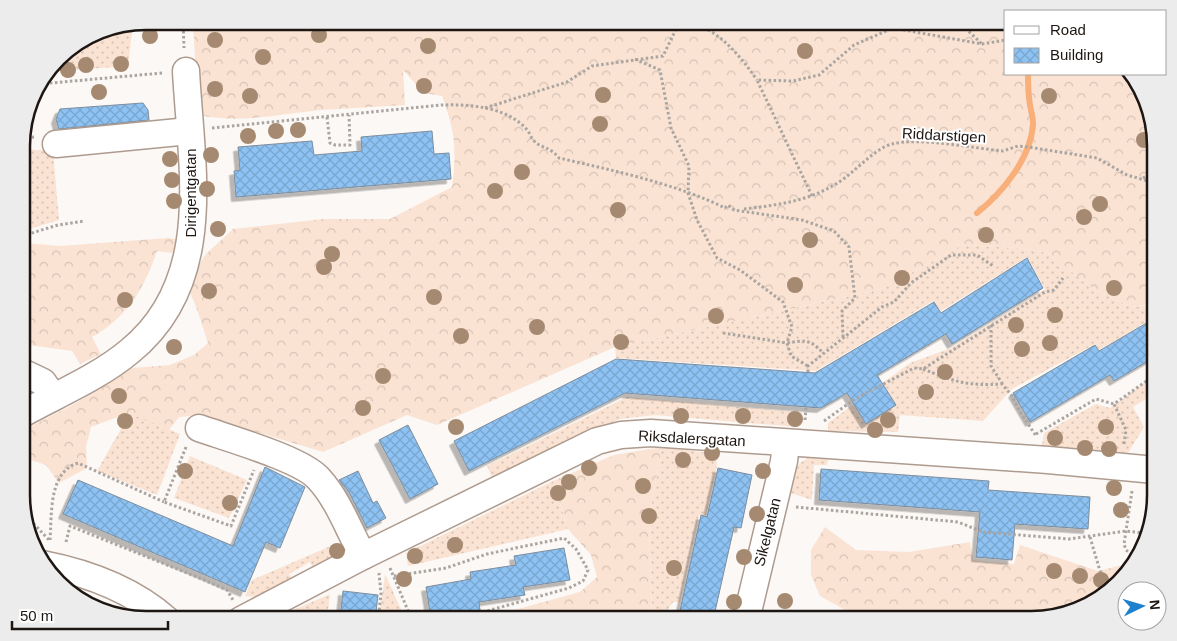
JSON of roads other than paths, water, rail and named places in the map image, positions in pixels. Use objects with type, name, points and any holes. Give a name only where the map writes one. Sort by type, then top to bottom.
[{"type":"street","name":"Dirigentgatan","points":[[30,410],[113,365],[130,352],[145,338],[174,295],[185,271],[193,231],[186,71]]},
{"type":"street","points":[[56,144],[189,130]]},
{"type":"street","points":[[30,376],[42,382],[53,397]]},
{"type":"street","points":[[199,428],[290,460],[319,478],[376,560]]},
{"type":"street","name":"Riksdalersgatan","points":[[238,611],[376,560],[605,439],[621,435],[651,433],[1048,460],[1147,469]]},
{"type":"street","name":"Sikelgatan","points":[[748,611],[784,461],[786,443]]},
{"type":"street","points":[[46,552],[73,571],[126,591],[157,611]]},
{"type":"waterway","points":[[977,213],[1006,185],[1027,149],[1033,124],[1028,75]]}]
